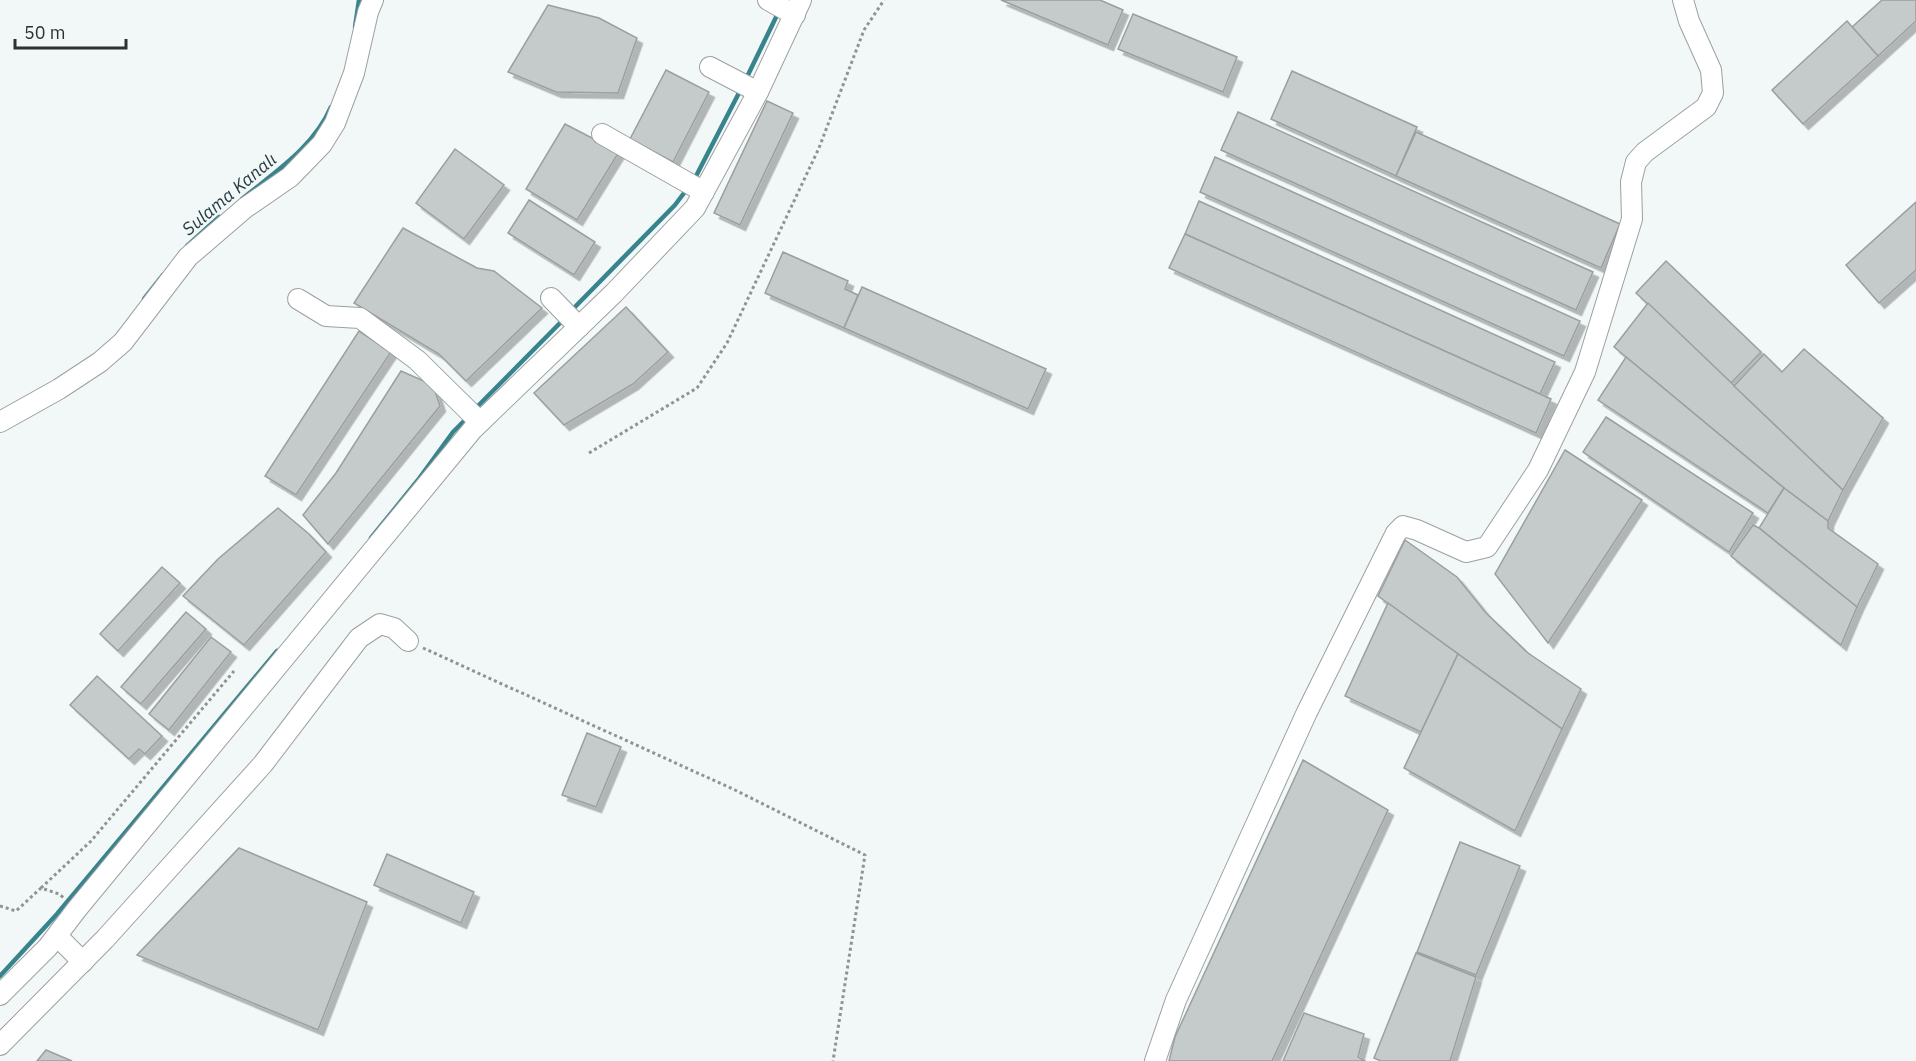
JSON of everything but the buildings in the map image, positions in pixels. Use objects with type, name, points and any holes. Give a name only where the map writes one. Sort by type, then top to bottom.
[{"type":"street","points":[[0,422],[59,389],[100,362],[123,342],[188,256],[245,208],[290,177],[322,144],[335,123],[354,73],[368,12],[373,0]]},
{"type":"street","points":[[1155,1061],[1176,1000],[1297,733],[1396,533],[1403,526],[1466,552],[1487,548],[1538,470],[1585,372],[1632,219],[1631,182],[1636,162],[1645,152],[1706,107],[1713,93],[1711,70],[1689,21],[1683,0]]},
{"type":"street","points":[[0,995],[48,947],[76,909],[474,416],[614,293],[695,208],[694,186],[748,87],[785,6]]},
{"type":"street","points":[[710,67],[748,87]]},
{"type":"street","points":[[602,134],[694,186]]},
{"type":"street","points":[[298,299],[326,316],[360,318],[417,360],[474,416]]},
{"type":"street","points":[[555,302],[576,324]]},
{"type":"street","points":[[0,1045],[83,962],[263,764],[359,638],[380,624],[394,628],[408,641]]},
{"type":"street","points":[[57,936],[83,962]]},
{"type":"path","points":[[589,453],[697,388],[727,343],[819,147],[864,30],[884,0]]},
{"type":"path","points":[[408,641],[735,790],[865,855],[832,1061]]},
{"type":"path","points":[[0,906],[16,911],[91,841],[234,671]]},
{"type":"path","points":[[41,888],[59,894]]},
{"type":"waterway","name":"Sulama Kanalı","points":[[355,27],[359,0]]},
{"type":"waterway","points":[[746,79],[779,11]]},
{"type":"waterway","points":[[694,180],[741,89]]},
{"type":"waterway","name":"Sulama Kanalı","points":[[242,199],[304,147],[324,121],[331,107]]},
{"type":"waterway","points":[[571,311],[675,205],[687,189]]},
{"type":"waterway","name":"Sulama Kanalı","points":[[187,246],[219,217]]},
{"type":"waterway","name":"Sulama Kanalı","points":[[144,299],[163,275]]},
{"type":"waterway","points":[[474,410],[563,320]]},
{"type":"waterway","points":[[371,538],[453,432],[469,416]]},
{"type":"waterway","points":[[0,976],[57,914],[277,651]]}]
